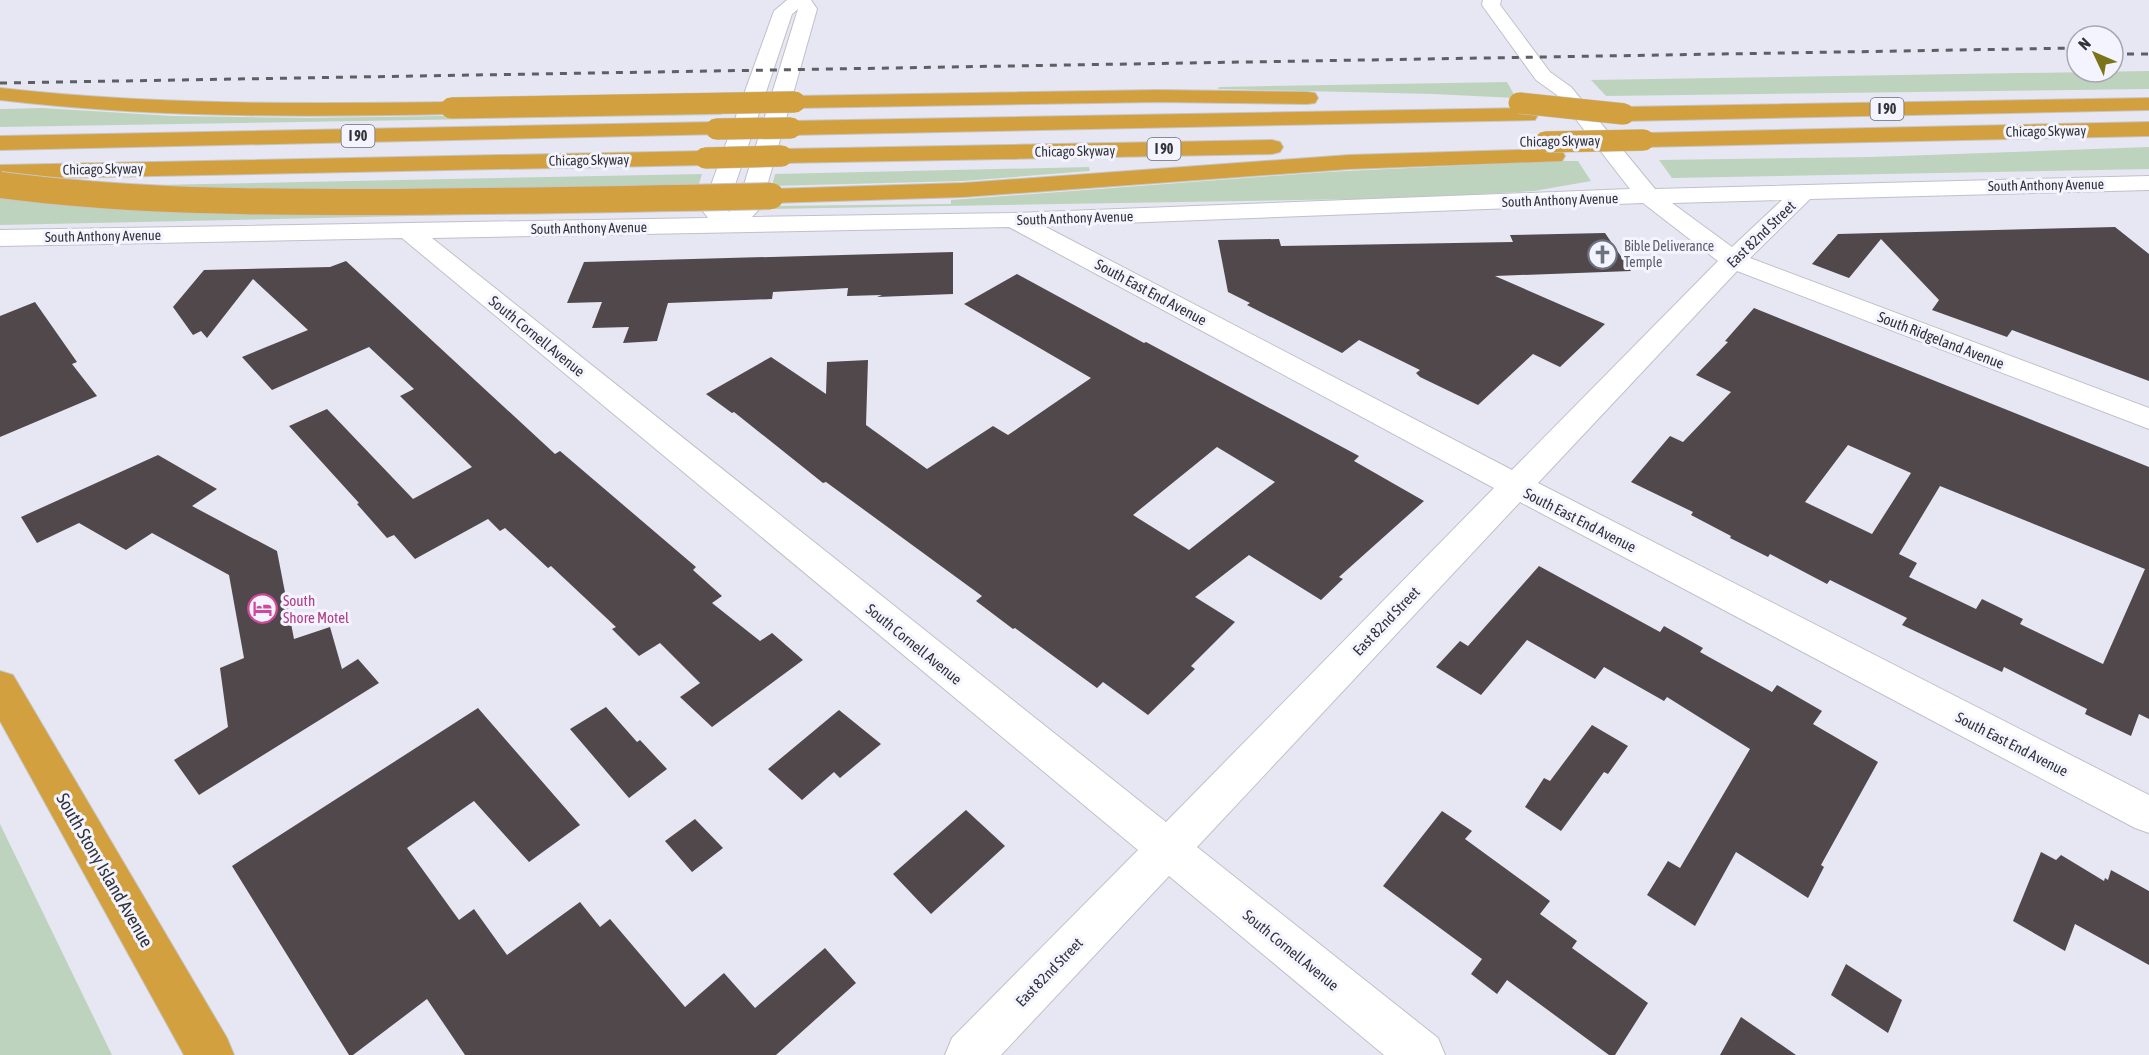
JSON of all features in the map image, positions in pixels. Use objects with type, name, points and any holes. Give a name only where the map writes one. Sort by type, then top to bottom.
[{"type":"highway","points":[[0,94],[117,105],[316,110],[1169,96],[1523,109]]},
{"type":"highway","name":"Chicago Skyway","points":[[0,143],[791,128],[1523,109],[1624,114],[2149,104]]},
{"type":"highway","name":"Chicago Skyway","points":[[0,171],[782,156],[1550,149],[1644,140],[2149,129]]},
{"type":"highway","points":[[0,185],[97,195],[238,202],[386,203],[771,196],[963,190],[1550,149]]},
{"type":"highway","name":"South Stony Island Avenue","points":[[0,686],[210,1055]]},
{"type":"street","points":[[801,0],[808,9],[749,207],[728,225],[714,210],[783,11],[801,0]]},
{"type":"street","points":[[1492,0],[1491,5],[1543,76],[1564,91]]},
{"type":"street","points":[[1514,6],[1564,75],[1564,91]]},
{"type":"street","name":"South Ridgeland Avenue","points":[[1564,91],[1648,196],[1733,260],[2149,419]]},
{"type":"street","name":"South Anthony Avenue","points":[[0,238],[1014,220],[1648,196],[2149,183]]},
{"type":"street","name":"East 82nd Street","points":[[969,1055],[1733,260],[1805,191]]},
{"type":"street","name":"South East End Avenue","points":[[1014,220],[1516,486],[2149,815]]},
{"type":"street","name":"South Cornell Avenue","points":[[408,231],[1166,850],[1421,1055]]},
{"type":"green space","points":[[2125,71],[2149,71],[2149,89],[1606,96],[1591,80],[2065,72],[2065,84],[2125,84]]},
{"type":"green space","points":[[1507,82],[1516,98],[1218,89],[1219,87]]},
{"type":"green space","points":[[42,108],[173,116],[308,118],[723,112],[721,115],[0,127],[0,109]]},
{"type":"green space","points":[[2149,147],[2149,169],[1672,178],[1659,160],[1871,157]]},
{"type":"green space","points":[[1578,161],[1591,181],[1534,191],[1414,198],[768,209],[768,206],[951,204],[951,200],[1327,172]]},
{"type":"green space","points":[[1089,167],[1090,171],[963,181],[772,186],[775,174]]},
{"type":"green space","points":[[702,174],[698,187],[683,210],[0,225],[0,188]]},
{"type":"green space","points":[[0,824],[112,1055],[0,1055]]},
{"type":"building","points":[[2115,227],[2149,254],[2149,381],[2012,330],[2007,337],[1932,310],[1939,300],[1881,239],[1849,278],[1812,264],[1838,234]]},
{"type":"building","points":[[1605,233],[1631,271],[1495,276],[1605,324],[1560,367],[1533,354],[1478,405],[1420,377],[1416,373],[1420,370],[1359,340],[1342,353],[1247,305],[1250,303],[1228,292],[1218,240],[1279,239],[1281,246],[1513,242],[1510,235]]},
{"type":"building","points":[[953,252],[953,294],[847,296],[848,288],[773,292],[772,299],[668,303],[657,341],[623,343],[629,327],[592,328],[602,302],[567,303],[584,262]]},
{"type":"building","points":[[346,261],[555,454],[560,451],[696,567],[693,570],[722,596],[712,603],[760,641],[772,633],[803,660],[712,727],[680,697],[700,683],[660,643],[639,656],[612,629],[616,627],[551,566],[548,568],[505,528],[500,531],[488,519],[415,559],[394,535],[387,538],[357,504],[359,503],[289,426],[327,409],[413,499],[472,467],[400,396],[414,389],[369,347],[272,390],[242,357],[308,330],[253,279],[207,338],[201,331],[193,335],[173,307],[204,270],[330,267]]},
{"type":"building","points":[[1017,274],[1359,456],[1354,461],[1424,501],[1339,577],[1343,579],[1321,600],[1249,555],[1195,597],[1235,622],[1191,666],[1195,669],[1148,715],[1103,682],[1097,688],[1015,628],[1013,629],[976,601],[982,596],[826,482],[823,483],[734,412],[732,413],[706,394],[771,357],[826,394],[827,362],[868,360],[866,425],[927,469],[993,426],[1008,435],[1091,378],[964,304]],"holes":[[[1217,447],[1275,482],[1189,550],[1133,515]]]},
{"type":"building","points":[[35,302],[77,362],[72,364],[97,396],[0,437],[0,316]]},
{"type":"building","points":[[1754,308],[2149,467],[2149,719],[2139,714],[2131,736],[2085,714],[2087,709],[2004,667],[2002,672],[1902,625],[1907,618],[1830,580],[1827,584],[1770,554],[1768,557],[1730,538],[1731,536],[1691,515],[1693,512],[1631,482],[1670,436],[1683,442],[1731,392],[1696,375],[1728,342],[1725,341]],"holes":[[[1848,445],[1911,473],[1872,534],[1805,502]],[[1940,486],[2145,569],[2103,664],[2020,624],[2023,619],[1982,599],[1976,609],[1909,577],[1917,563],[1899,554]]]},
{"type":"building","name":"South Shore Motel","points":[[158,455],[217,489],[192,506],[277,551],[294,639],[330,627],[342,669],[358,659],[379,683],[199,795],[174,760],[228,727],[220,668],[244,658],[229,575],[152,533],[126,550],[79,523],[37,543],[21,517]]},
{"type":"building","points":[[1539,566],[1660,632],[1664,626],[1703,648],[1700,652],[1772,692],[1777,685],[1822,711],[1813,724],[1878,762],[1821,865],[1824,867],[1808,898],[1736,852],[1695,926],[1647,895],[1668,861],[1680,868],[1750,749],[1667,697],[1664,701],[1604,667],[1595,679],[1527,640],[1481,695],[1436,667],[1460,641],[1468,646]]},
{"type":"building","points":[[606,707],[637,742],[640,740],[667,769],[629,798],[570,729]]},
{"type":"building","points":[[478,708],[580,825],[529,862],[474,801],[407,848],[459,920],[474,909],[507,955],[580,902],[600,927],[610,919],[685,1007],[724,973],[755,1008],[825,948],[856,983],[776,1055],[465,1055],[427,999],[353,1055],[349,1055],[232,866]]},
{"type":"building","points":[[839,710],[881,744],[840,778],[834,772],[802,800],[768,769]]},
{"type":"building","points":[[1592,725],[1628,746],[1608,774],[1604,772],[1561,831],[1525,807],[1544,778],[1550,781]]},
{"type":"building","points":[[966,810],[1005,846],[931,914],[893,874]]},
{"type":"building","points":[[1442,811],[1472,831],[1465,839],[1550,901],[1540,914],[1577,941],[1572,948],[1648,1003],[1615,1055],[1609,1055],[1507,980],[1497,994],[1471,974],[1482,959],[1383,886]]},
{"type":"building","points":[[695,819],[723,848],[692,872],[665,841]]},
{"type":"building","points":[[2041,852],[2056,860],[2061,855],[2104,881],[2105,878],[2108,880],[2111,870],[2149,891],[2149,965],[2075,924],[2065,951],[2013,921]]},
{"type":"building","points":[[1846,964],[1902,1000],[1888,1033],[1831,995]]},
{"type":"building","points":[[1741,1017],[1796,1055],[1720,1055]]},
{"type":"railway","points":[[0,83],[2065,48]]},
{"type":"railway","points":[[2125,54],[2149,54]]},
{"type":"place","name":"Bible Deliverance Temple","points":[[1603,254]]},
{"type":"place","name":"South Shore Motel","points":[[262,609]]}]
